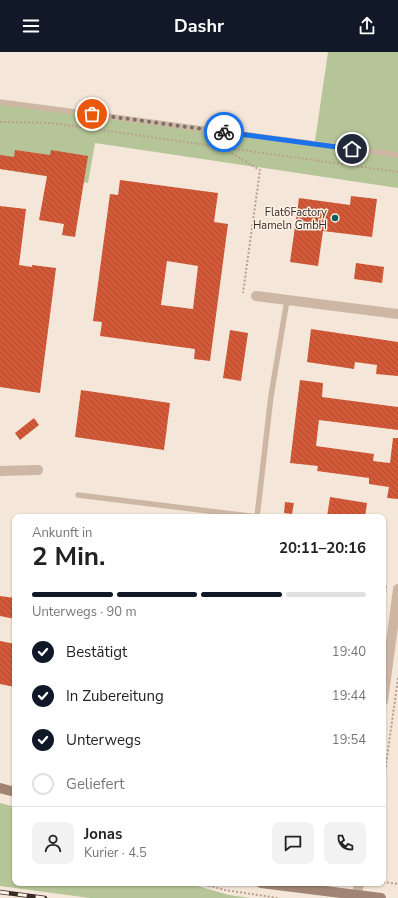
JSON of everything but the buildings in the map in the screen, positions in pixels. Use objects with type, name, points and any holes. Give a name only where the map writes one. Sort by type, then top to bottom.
[{"type":"main road","points":[[0,788],[12,791]]},
{"type":"main road","points":[[285,886],[381,898]]},
{"type":"street","points":[[256,296],[398,314]]},
{"type":"street","points":[[0,471],[38,470]]},
{"type":"street","points":[[386,679],[398,589]]},
{"type":"street","points":[[357,895],[358,886]]},
{"type":"lane","points":[[0,102],[398,155]]},
{"type":"lane","points":[[258,514],[270,396],[287,300]]},
{"type":"lane","points":[[78,495],[233,514]]},
{"type":"path","points":[[0,122],[51,122],[398,172]]},
{"type":"path","points":[[220,147],[260,170],[243,293]]},
{"type":"path","points":[[386,765],[398,678]]},
{"type":"path","points":[[386,882],[398,884]]},
{"type":"path","points":[[209,886],[278,898]]},
{"type":"green space","points":[[328,52],[398,52],[398,153],[315,141]]},
{"type":"green space","points":[[0,103],[398,156],[398,188],[95,143],[88,183],[0,169]]},
{"type":"green space","points":[[0,803],[12,806],[12,886],[198,886],[229,895],[250,898],[90,898],[0,886]]},
{"type":"railway","points":[[0,892],[45,898]]},
{"type":"way so far","points":[[92,114],[224,132]]},
{"type":"place","name":"Flat6Factory Hameln GmbH","points":[[335,218]]},
{"type":"route","points":[[224,132],[352,149]]}]
